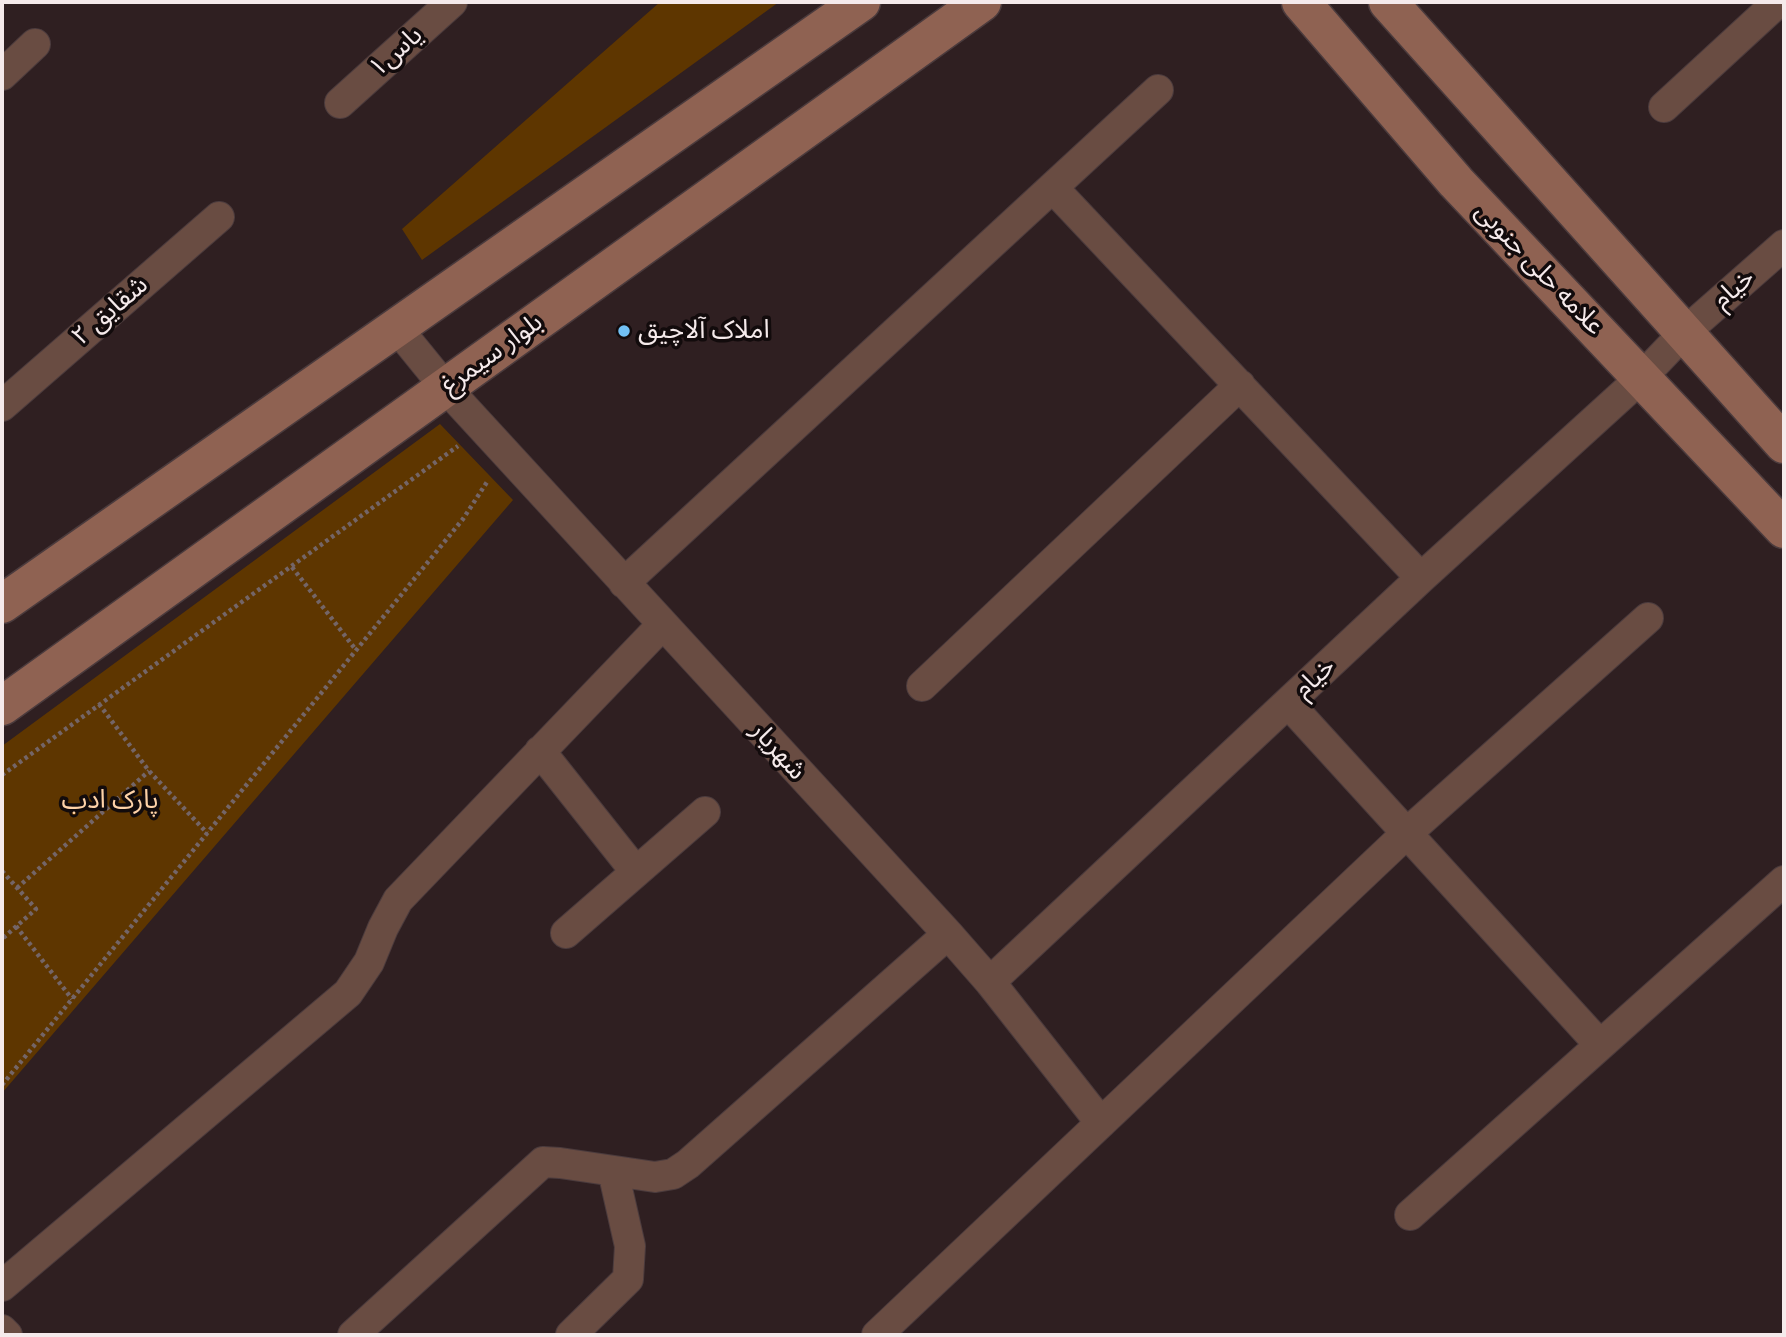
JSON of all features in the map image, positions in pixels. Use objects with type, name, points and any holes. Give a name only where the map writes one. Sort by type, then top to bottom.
[{"type":"main road","points":[[2,604],[861,2]]},
{"type":"main road","name":"بلوار سیمرغ","points":[[2,706],[982,2]]},
{"type":"main road","name":"علامه حلی جنوبی","points":[[1301,2],[1456,182],[1784,529]]},
{"type":"main road","points":[[1388,2],[1784,444]]},
{"type":"street","name":"یاس۱","points":[[340,103],[452,2]]},
{"type":"street","points":[[1664,107],[1778,2]]},
{"type":"street","points":[[2,75],[35,44]]},
{"type":"street","points":[[624,583],[1158,90]]},
{"type":"street","points":[[1053,188],[1421,578]]},
{"type":"street","name":"شقایق ۲","points":[[2,406],[219,217]]},
{"type":"street","name":"خیام","points":[[990,982],[1421,578],[1642,377],[1684,332],[1784,245]]},
{"type":"street","name":"شهریار","points":[[397,328],[445,387],[948,934],[990,982],[1101,1124]]},
{"type":"street","points":[[922,686],[1240,386]]},
{"type":"street","points":[[877,1335],[1407,833],[1648,618]]},
{"type":"street","points":[[2,1286],[348,993],[369,962],[398,900],[663,624]]},
{"type":"street","points":[[1288,703],[1600,1045]]},
{"type":"street","points":[[540,751],[636,872]]},
{"type":"street","points":[[566,933],[705,812]]},
{"type":"street","points":[[1410,1216],[1783,885]]},
{"type":"street","points":[[353,1335],[543,1162],[655,1177],[673,1174],[688,1164],[948,934]]},
{"type":"street","points":[[571,1335],[628,1279],[630,1246],[613,1171]]},
{"type":"street","points":[[2,1330],[7,1335]]},
{"type":"path","points":[[2,775],[461,444],[468,454]]},
{"type":"path","points":[[2,1085],[463,519],[487,482],[481,473]]},
{"type":"path","points":[[292,567],[356,650]]},
{"type":"path","points":[[99,704],[149,771],[207,833]]},
{"type":"path","points":[[17,888],[149,771]]},
{"type":"path","points":[[2,871],[36,909],[2,939]]},
{"type":"path","points":[[16,926],[72,999]]},
{"type":"green space","points":[[660,2],[779,2],[422,260],[402,229]]},
{"type":"green space","name":"پارک ادب","points":[[440,424],[513,500],[2,1093],[2,746]]},
{"type":"place","name":"املاک آلاچیق","points":[[624,331]]}]
